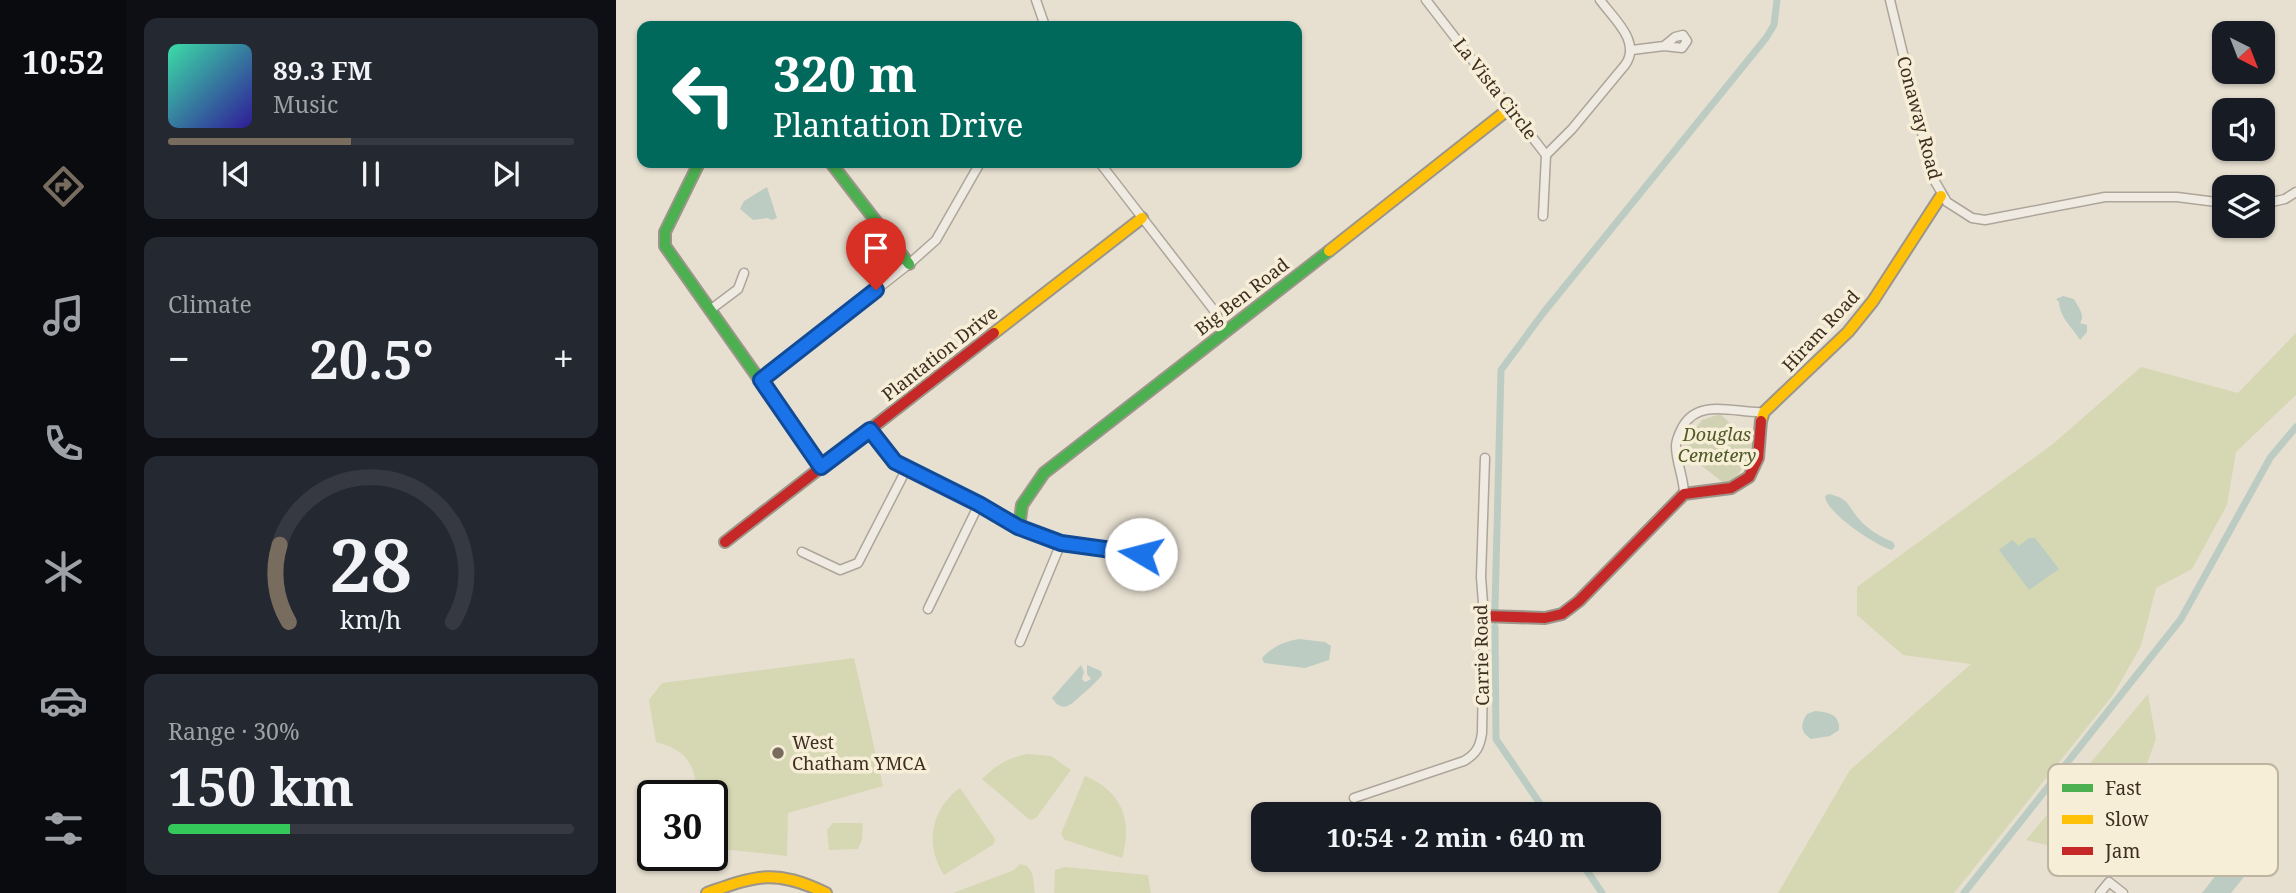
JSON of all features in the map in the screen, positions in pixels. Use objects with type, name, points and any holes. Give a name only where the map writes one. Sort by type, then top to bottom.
[{"type":"street","points":[[1036,0],[1043,21]]},
{"type":"street","name":"La Vista Circle","points":[[1426,0],[1546,155],[1570,131],[1625,65],[1632,50]]},
{"type":"street","points":[[1600,0],[1627,37],[1632,50],[1664,46]]},
{"type":"street","name":"Conaway Road","points":[[1890,0],[1927,163],[1941,196],[1960,212],[1985,220],[2105,197],[2176,197],[2212,202]]},
{"type":"street","name":"Big Ben Road","points":[[1018,527],[1017,514],[1031,488],[1044,473],[1510,108]]},
{"type":"street","points":[[1542,216],[1546,155]]},
{"type":"street","points":[[697,168],[665,232],[665,246],[670,257],[821,467]]},
{"type":"street","points":[[835,168],[909,264]]},
{"type":"street","points":[[761,380],[936,240],[976,168]]},
{"type":"street","points":[[1104,168],[1216,313],[1225,333]]},
{"type":"street","points":[[2275,201],[2296,192]]},
{"type":"street","name":"Hiram Road","points":[[1764,412],[1848,332],[1873,301],[1941,196]]},
{"type":"street","name":"Plantation Drive","points":[[725,542],[1142,218]]},
{"type":"street","points":[[710,310],[738,289],[744,273]]},
{"type":"street","points":[[1484,616],[1545,618],[1562,614],[1579,601],[1684,494],[1731,488],[1749,477],[1758,458],[1759,428],[1764,412],[1748,414],[1709,409],[1694,413],[1685,422],[1676,447],[1684,480],[1684,494]]},
{"type":"street","points":[[870,430],[895,462],[979,504],[1018,527],[1061,543],[1141,554]]},
{"type":"street","name":"Carrie Road","points":[[1354,798],[1464,761],[1476,752],[1482,733],[1484,616],[1481,577],[1485,458]]},
{"type":"street","points":[[802,552],[840,569],[858,563],[907,468]]},
{"type":"street","points":[[929,609],[979,504]]},
{"type":"street","points":[[1020,642],[1061,543]]},
{"type":"street","points":[[707,893],[760,876],[776,874],[792,877],[826,893]]},
{"type":"street","points":[[2100,893],[2109,882],[2123,893]]},
{"type":"green space","points":[[2296,333],[2296,395],[2236,452],[2227,505],[2192,569],[2156,588],[2141,646],[2113,695],[2058,764],[2048,764],[2048,776],[1954,893],[1778,893],[1850,770],[1971,664],[1903,655],[1857,615],[1857,587],[2053,444],[2141,367],[2238,393]]},
{"type":"green space","name":"Douglas Cemetery","points":[[1720,414],[1756,447],[1738,475],[1725,484],[1680,449],[1702,420]]},
{"type":"green space","name":"West Chatham YMCA","points":[[854,658],[883,786],[788,813],[787,856],[728,850],[728,780],[695,780],[690,763],[680,753],[656,742],[649,700],[662,683]]},
{"type":"green space","points":[[2148,694],[2156,739],[2147,764],[2090,764]]},
{"type":"green space","points":[[1028,754],[1051,756],[1071,770],[1036,818],[1030,820],[982,779],[1003,762]]},
{"type":"green space","points":[[1085,776],[1108,790],[1122,809],[1126,832],[1122,858],[1065,840],[1061,834]]},
{"type":"green space","points":[[960,788],[995,839],[994,844],[944,875],[934,851],[934,828],[942,806]]},
{"type":"green space","points":[[2048,814],[2048,845],[2026,840]]},
{"type":"green space","points":[[833,823],[863,823],[862,840],[858,849],[829,850],[827,830]]},
{"type":"green space","points":[[1020,864],[1031,871],[1035,893],[953,893],[1014,870]]},
{"type":"green space","points":[[1065,867],[1148,875],[1151,893],[1054,893],[1055,870]]},
{"type":"shaded area","points":[[767,187],[777,218],[753,220],[740,209],[744,201]]},
{"type":"shaded area","points":[[2063,296],[2074,299],[2082,314],[2080,323],[2087,325],[2087,332],[2080,340],[2064,318],[2056,299]]},
{"type":"shaded area","points":[[1829,494],[1844,500],[1866,526],[1893,542],[1895,546],[1892,550],[1864,535],[1833,511],[1825,496]]},
{"type":"shaded area","points":[[2029,538],[2035,538],[2059,569],[2029,590],[1999,550],[2012,540],[2019,546]]},
{"type":"shaded area","points":[[1299,639],[1325,642],[1331,646],[1329,660],[1305,668],[1264,663],[1262,658],[1270,651]]},
{"type":"shaded area","points":[[1081,665],[1084,672],[1082,679],[1085,682],[1091,679],[1087,674],[1087,665],[1101,671],[1102,675],[1069,705],[1065,707],[1056,704],[1052,698]]},
{"type":"shaded area","points":[[1815,711],[1829,713],[1835,717],[1839,730],[1830,736],[1811,739],[1807,736],[1802,728],[1803,721],[1807,714]]},
{"type":"shaded area","points":[[2215,876],[2245,876],[2231,893],[2202,893]]},
{"type":"waterway","points":[[1495,608],[1501,370],[1544,312],[1766,38],[1774,25],[1777,0]]},
{"type":"waterway","points":[[2066,764],[2181,619],[2270,458],[2296,427]]},
{"type":"waterway","points":[[1495,622],[1495,627]]},
{"type":"waterway","points":[[1495,627],[1496,739],[1539,802]]},
{"type":"waterway","points":[[1964,893],[2048,787]]},
{"type":"waterway","points":[[1588,872],[1602,893]]},
{"type":"traffic: fast","points":[[697,168],[665,232],[665,246],[821,467]]},
{"type":"traffic: fast","points":[[835,168],[909,264]]},
{"type":"traffic: fast","points":[[1019,527],[1022,505],[1044,473],[1329,251]]},
{"type":"traffic: slow","points":[[1329,251],[1510,108]]},
{"type":"traffic: slow","points":[[1761,421],[1764,412],[1848,332],[1873,301],[1941,196]]},
{"type":"traffic: slow","points":[[994,333],[1142,218]]},
{"type":"traffic: slow","points":[[707,893],[766,877],[793,880],[826,893]]},
{"type":"traffic: jam","points":[[725,542],[994,333]]},
{"type":"traffic: jam","points":[[1484,616],[1545,618],[1562,614],[1579,601],[1684,494],[1731,488],[1749,477],[1758,458],[1761,421]]},
{"type":"place","name":"West Chatham YMCA","points":[[778,753]]},
{"type":"route","points":[[876,290],[761,380],[821,467],[870,430],[895,462],[979,504],[1018,527],[1061,543],[1141,554]]}]
